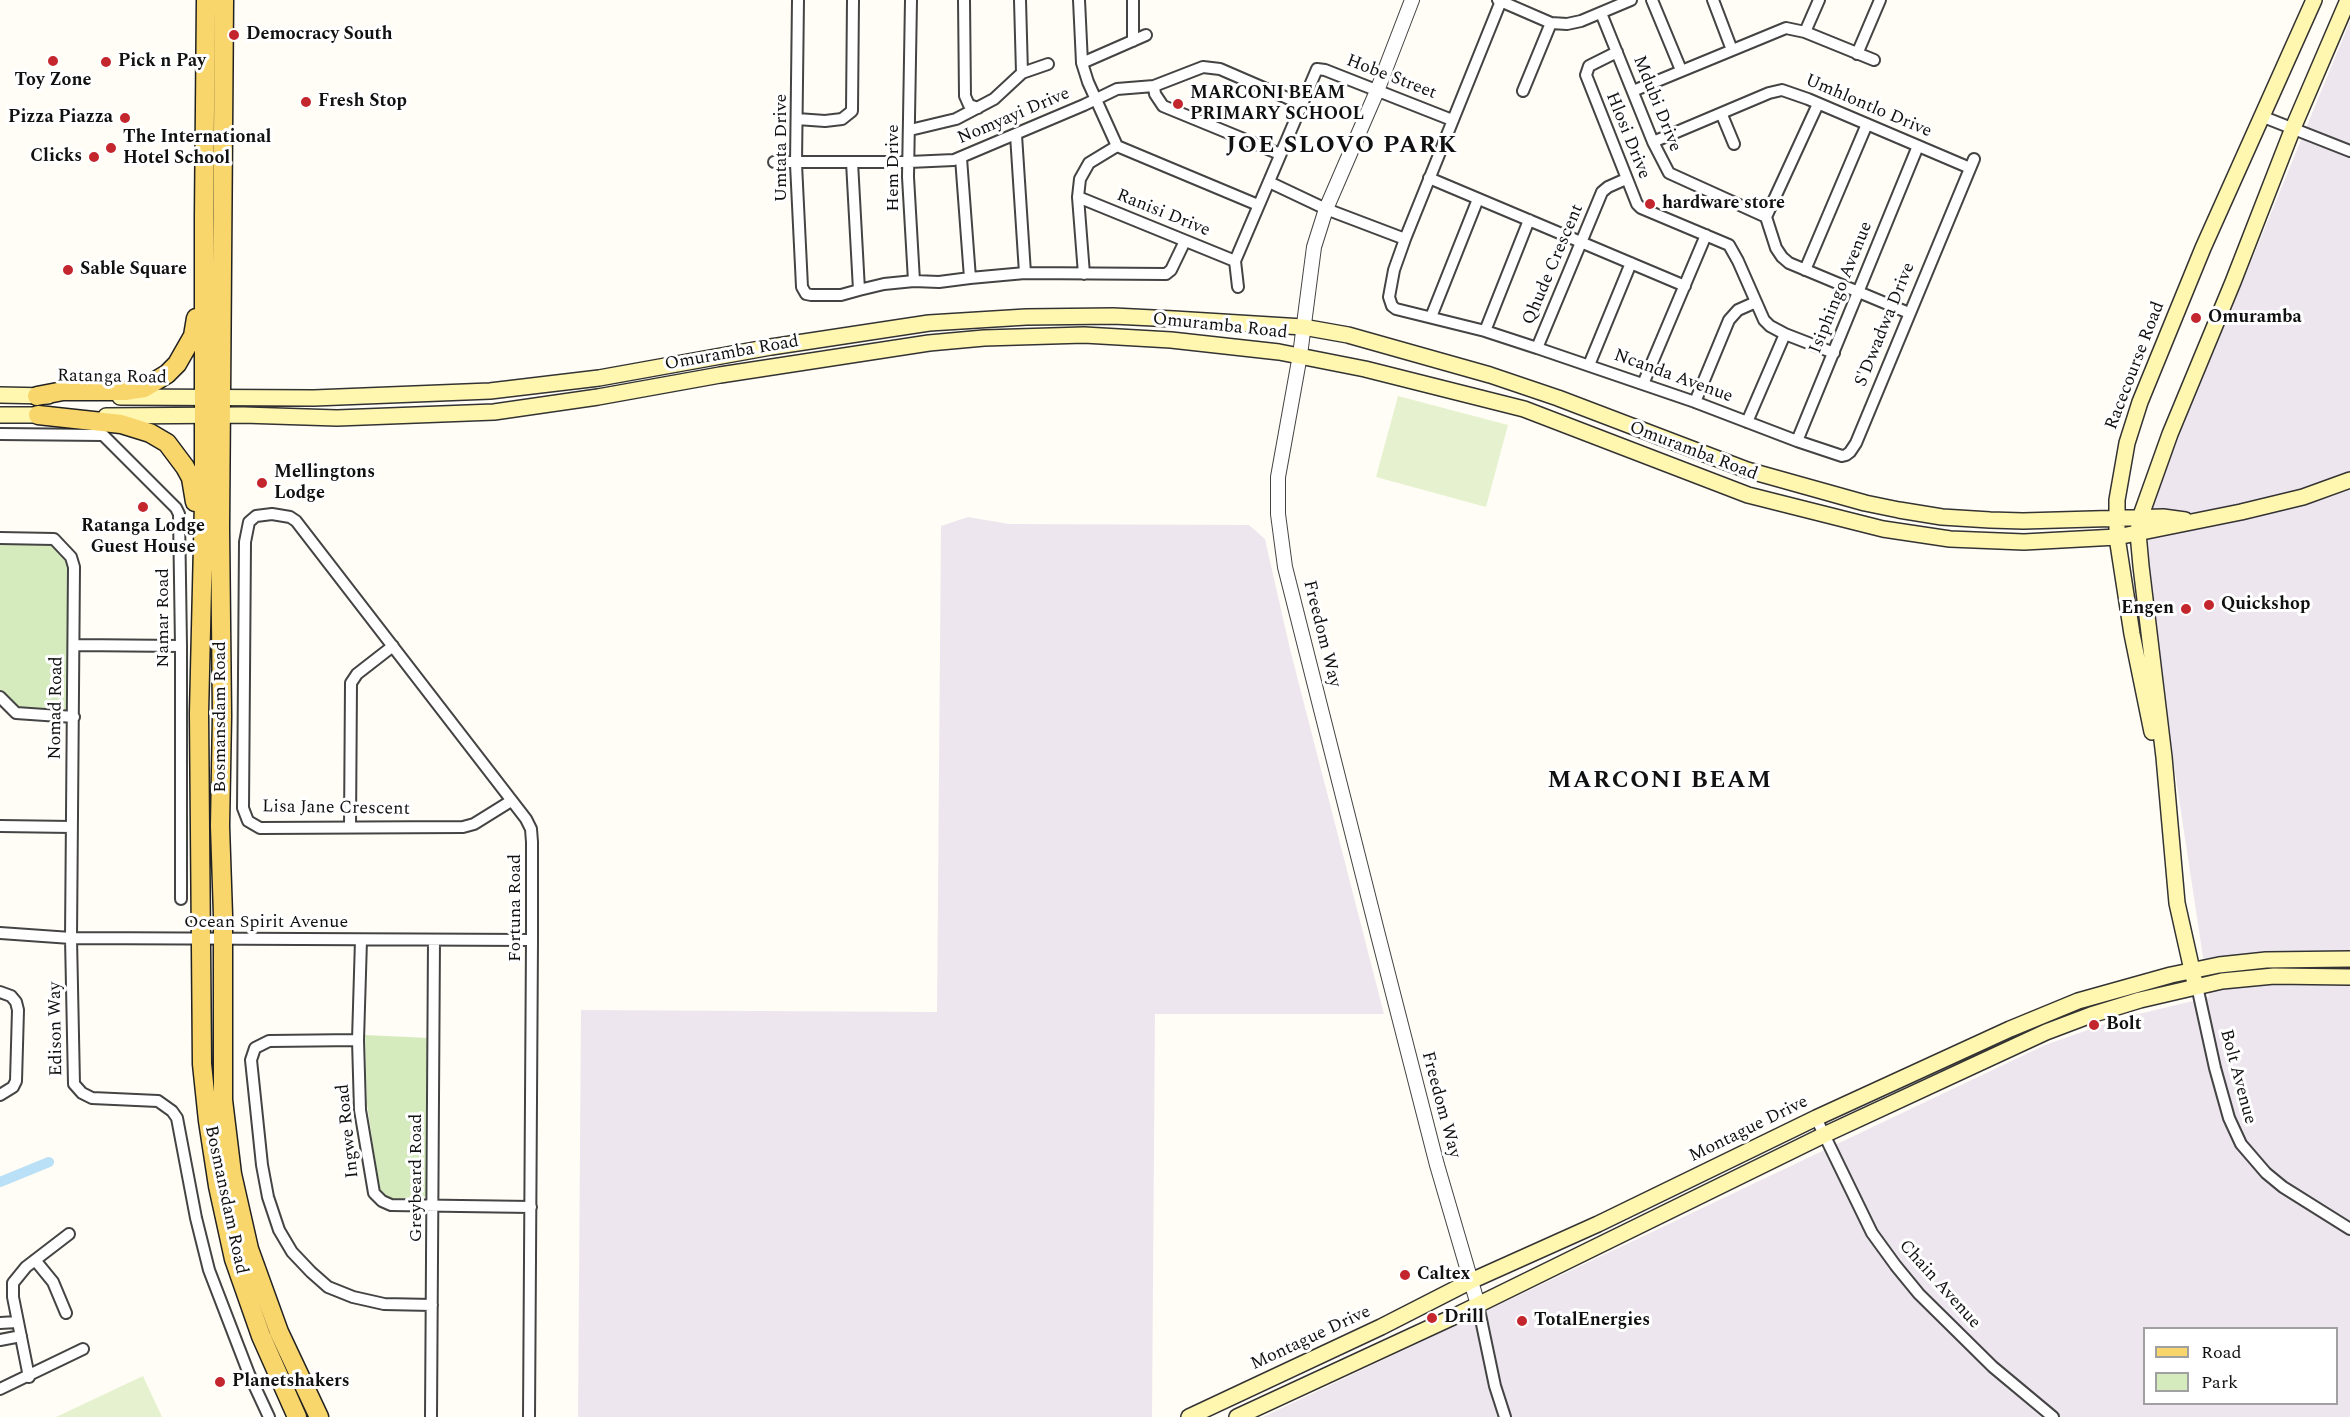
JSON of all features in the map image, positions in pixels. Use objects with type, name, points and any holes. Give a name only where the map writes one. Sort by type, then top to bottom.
[{"type":"main road","name":"Bosmansdam Road","points":[[206,0],[199,713],[202,1064],[218,1186],[234,1259],[261,1336],[287,1399],[297,1417]]},
{"type":"main road","name":"Bosmansdam Road","points":[[224,0],[220,528],[223,1100],[226,1140],[249,1249],[265,1297],[319,1417]]},
{"type":"main road","name":"Racecourse Road","points":[[2171,840],[2132,634],[2117,537],[2117,500],[2127,443],[2140,402],[2261,116],[2314,0]]},
{"type":"main road","name":"Racecourse Road","points":[[2197,986],[2177,903],[2139,526],[2170,434],[2293,128],[2348,0]]},
{"type":"main road","points":[[37,396],[63,390],[136,390],[144,388],[167,374],[186,350],[193,336],[204,274]]},
{"type":"main road","name":"Omuramba Road","points":[[222,407],[314,398],[490,391],[598,378],[771,347],[929,323],[983,319],[1113,316],[1303,327],[1348,335],[1490,375],[1558,398],[1747,470],[1865,503],[1942,517],[2023,521],[2117,518],[2139,526]]},
{"type":"main road","name":"Omuramba Road","points":[[222,407],[348,418],[514,410],[822,359],[984,338],[1042,335],[1132,338],[1300,354],[1447,389],[1524,409],[1748,495],[1883,529],[1950,539],[1987,542],[2117,537],[2163,517],[2191,521],[2241,512],[2287,501],[2350,480]]},
{"type":"main road","name":"Ratanga Road","points":[[0,395],[203,407]]},
{"type":"main road","name":"Ratanga Road","points":[[0,415],[222,407]]},
{"type":"main road","points":[[38,415],[121,424],[150,433],[167,443],[191,478],[202,551]]},
{"type":"main road","name":"Montague Drive","points":[[1189,1417],[1381,1327],[1471,1281],[1598,1224],[1816,1118],[2078,1000],[2192,970],[2266,960],[2350,959]]},
{"type":"main road","name":"Montague Drive","points":[[1237,1417],[1478,1305],[1824,1136],[2046,1032],[2091,1015],[2222,981],[2267,976],[2350,977]]},
{"type":"street","name":"Umtata Drive","points":[[798,0],[796,164],[802,287],[806,294],[814,296],[841,295],[859,290]]},
{"type":"street","points":[[797,119],[825,121],[842,119],[852,111],[853,0]]},
{"type":"street","name":"Hem Drive","points":[[911,0],[909,162],[914,281]]},
{"type":"street","points":[[964,0],[965,96],[969,105],[978,108]]},
{"type":"street","points":[[1020,0],[1022,73]]},
{"type":"street","points":[[1079,0],[1082,63],[1117,146],[1258,205]]},
{"type":"street","points":[[1133,0],[1133,41]]},
{"type":"street","name":"Freedom Way","points":[[1412,0],[1377,91],[1326,209],[1314,247],[1300,354],[1278,477],[1278,514],[1282,553],[1399,1020],[1437,1165],[1478,1305]]},
{"type":"street","points":[[1269,182],[1326,209],[1405,239],[1499,1],[1551,23],[1575,22],[1631,0]]},
{"type":"street","points":[[1652,0],[1681,70]]},
{"type":"street","points":[[1713,0],[1732,50]]},
{"type":"street","points":[[1805,32],[1818,0]]},
{"type":"street","points":[[1857,54],[1880,0]]},
{"type":"street","name":"Mdubi Drive","points":[[1601,13],[1665,168],[1674,177],[1766,217]]},
{"type":"street","points":[[1523,91],[1551,23]]},
{"type":"street","points":[[1633,91],[1786,28],[1805,32],[1874,60]]},
{"type":"street","points":[[1082,63],[1146,35]]},
{"type":"street","name":"Hlosi Drive","points":[[1617,52],[1589,66],[1586,75],[1634,199],[1641,208],[1729,245],[1764,320],[1785,334],[1834,353]]},
{"type":"street","points":[[910,130],[950,121],[978,108],[994,99],[1022,73],[1048,64]]},
{"type":"street","name":"Nomyayi Drive","points":[[774,162],[796,164],[909,162],[961,158],[1117,89],[1154,86],[1195,69],[1210,67],[1220,69],[1301,104]]},
{"type":"street","name":"Hobe Street","points":[[1301,104],[1318,69],[1452,120]]},
{"type":"street","points":[[1154,86],[1155,94],[1163,106],[1280,154]]},
{"type":"street","name":"Umhlontlo Drive","points":[[1653,142],[1776,91],[1790,92],[1918,146],[1972,163]]},
{"type":"street","points":[[1238,287],[1235,261],[1301,104]]},
{"type":"street","points":[[1818,104],[1766,217],[1772,237],[1782,256],[1805,270],[1909,313]]},
{"type":"street","points":[[1722,115],[1734,144]]},
{"type":"street","points":[[2261,116],[2350,151]]},
{"type":"street","points":[[1805,270],[1867,124]]},
{"type":"street","points":[[1016,135],[1025,273]]},
{"type":"street","points":[[1084,274],[1078,197],[1080,179],[1089,163],[1117,146]]},
{"type":"street","name":"Isiphingo Avenue","points":[[1797,441],[1918,146]]},
{"type":"street","points":[[961,158],[970,278]]},
{"type":"street","points":[[852,162],[859,290],[884,284],[914,281],[939,282],[1025,273],[1166,274],[1171,270],[1185,241]]},
{"type":"street","name":"S'Dwadwa Drive","points":[[1797,441],[1842,456],[1850,452],[1972,163]]},
{"type":"street","points":[[1429,178],[1685,285]]},
{"type":"street","name":"Qhude Crescent","points":[[1405,239],[1394,270],[1389,297],[1392,306],[1396,309],[1485,331],[1537,348],[1602,192],[1626,179]]},
{"type":"street","name":"Ranisi Drive","points":[[1078,197],[1235,261]]},
{"type":"street","points":[[1431,317],[1478,199]]},
{"type":"street","points":[[1485,331],[1530,220]]},
{"type":"street","points":[[1643,384],[1706,235]]},
{"type":"street","points":[[1589,365],[1631,263]]},
{"type":"street","points":[[1695,402],[1729,320],[1738,310],[1756,302]]},
{"type":"street","points":[[1746,422],[1785,334]]},
{"type":"street","name":"Ncanda Avenue","points":[[1537,348],[1695,402],[1797,441]]},
{"type":"street","name":"Namar Road","points":[[0,434],[103,435],[176,508],[180,521],[180,899]]},
{"type":"street","name":"Fortuna Road","points":[[256,516],[272,514],[290,517],[297,521],[529,824],[532,834],[529,1417]]},
{"type":"street","name":"Lisa Jane Crescent","points":[[256,516],[246,527],[245,542],[243,808],[252,824],[260,828],[469,826],[511,801]]},
{"type":"street","name":"Nomad Road","points":[[0,538],[54,539],[71,557],[74,567],[71,938]]},
{"type":"street","points":[[75,645],[181,646]]},
{"type":"street","points":[[350,827],[351,683],[357,674],[393,646]]},
{"type":"street","points":[[0,697],[16,713],[74,717]]},
{"type":"street","points":[[0,826],[72,827]]},
{"type":"street","name":"Ocean Spirit Avenue","points":[[0,933],[71,938],[532,940]]},
{"type":"street","name":"Edison Way","points":[[71,938],[74,1084],[82,1093],[92,1098],[158,1101],[172,1110],[177,1118],[201,1244],[245,1366],[269,1417]]},
{"type":"street","name":"Ingwe Road","points":[[361,940],[358,1040],[360,1110],[374,1193],[382,1201],[391,1205],[531,1207]]},
{"type":"street","name":"Greybeard Road","points":[[431,1417],[434,940]]},
{"type":"street","name":"Bolt Avenue","points":[[2197,986],[2215,1068],[2229,1118],[2241,1144],[2266,1173],[2283,1187],[2350,1229]]},
{"type":"street","points":[[0,992],[11,996],[18,1010],[16,1081],[13,1087],[0,1095]]},
{"type":"street","points":[[358,1040],[269,1041],[255,1048],[251,1059],[262,1165],[268,1197],[279,1230],[292,1252],[328,1287],[354,1297],[384,1304],[432,1305]]},
{"type":"street","name":"Chain Avenue","points":[[1816,1118],[1872,1233],[1902,1274],[1919,1294],[1993,1367],[2053,1417]]},
{"type":"street","points":[[29,1377],[17,1322],[13,1283],[16,1277],[35,1260],[69,1234]]},
{"type":"street","points":[[35,1260],[53,1282],[66,1313]]},
{"type":"street","points":[[1478,1305],[1495,1386],[1505,1417]]},
{"type":"street","points":[[0,1323],[17,1322]]},
{"type":"street","points":[[0,1340],[21,1336]]},
{"type":"street","points":[[0,1389],[83,1349]]},
{"type":"shaded area","points":[[2350,21],[2350,1417],[1263,1417],[2045,1045],[2122,1018],[2209,997],[2173,759],[2145,538],[2157,490]]},
{"type":"shaded area","points":[[968,517],[1009,524],[1249,525],[1265,539],[1290,649],[1384,1014],[1155,1014],[1152,1417],[578,1417],[581,1010],[937,1012],[941,526]]},
{"type":"green space","points":[[1398,396],[1508,425],[1486,507],[1376,477]]},
{"type":"green space","points":[[0,539],[50,540],[71,559],[75,717],[21,716],[0,698]]},
{"type":"green space","points":[[365,1035],[429,1038],[428,1194],[420,1201],[394,1202],[385,1197],[379,1188],[367,1104]]},
{"type":"green space","points":[[143,1376],[162,1417],[56,1417]]},
{"type":"waterway","points":[[0,1182],[49,1162]]},
{"type":"place","name":"Democracy South","points":[[234,35]]},
{"type":"place","name":"Toy Zone","points":[[53,61]]},
{"type":"place","name":"Pick n Pay","points":[[106,62]]},
{"type":"place","name":"Fresh Stop","points":[[306,102]]},
{"type":"place","name":"MARCONI BEAM PRIMARY SCHOOL","points":[[1178,104]]},
{"type":"place","name":"Pizza Piazza","points":[[125,118]]},
{"type":"place","name":"The International Hotel School","points":[[111,148]]},
{"type":"place","name":"Clicks","points":[[94,157]]},
{"type":"place","name":"hardware store","points":[[1650,204]]},
{"type":"place","name":"Sable Square","points":[[68,270]]},
{"type":"place","name":"Omuramba","points":[[2196,318]]},
{"type":"place","name":"Mellingtons Lodge","points":[[262,483]]},
{"type":"place","name":"Ratanga Lodge Guest House","points":[[143,507]]},
{"type":"place","name":"Quickshop","points":[[2209,605]]},
{"type":"place","name":"Engen","points":[[2186,609]]},
{"type":"place","name":"Bolt","points":[[2094,1025]]},
{"type":"place","name":"Caltex","points":[[1405,1275]]},
{"type":"place","name":"Drill","points":[[1432,1318]]},
{"type":"place","name":"TotalEnergies","points":[[1522,1321]]},
{"type":"place","name":"Planetshakers","points":[[220,1382]]},
{"type":"district","name":"JOE SLOVO PARK","points":[[1342,147]]},
{"type":"district","name":"MARCONI BEAM","points":[[1660,782]]}]
